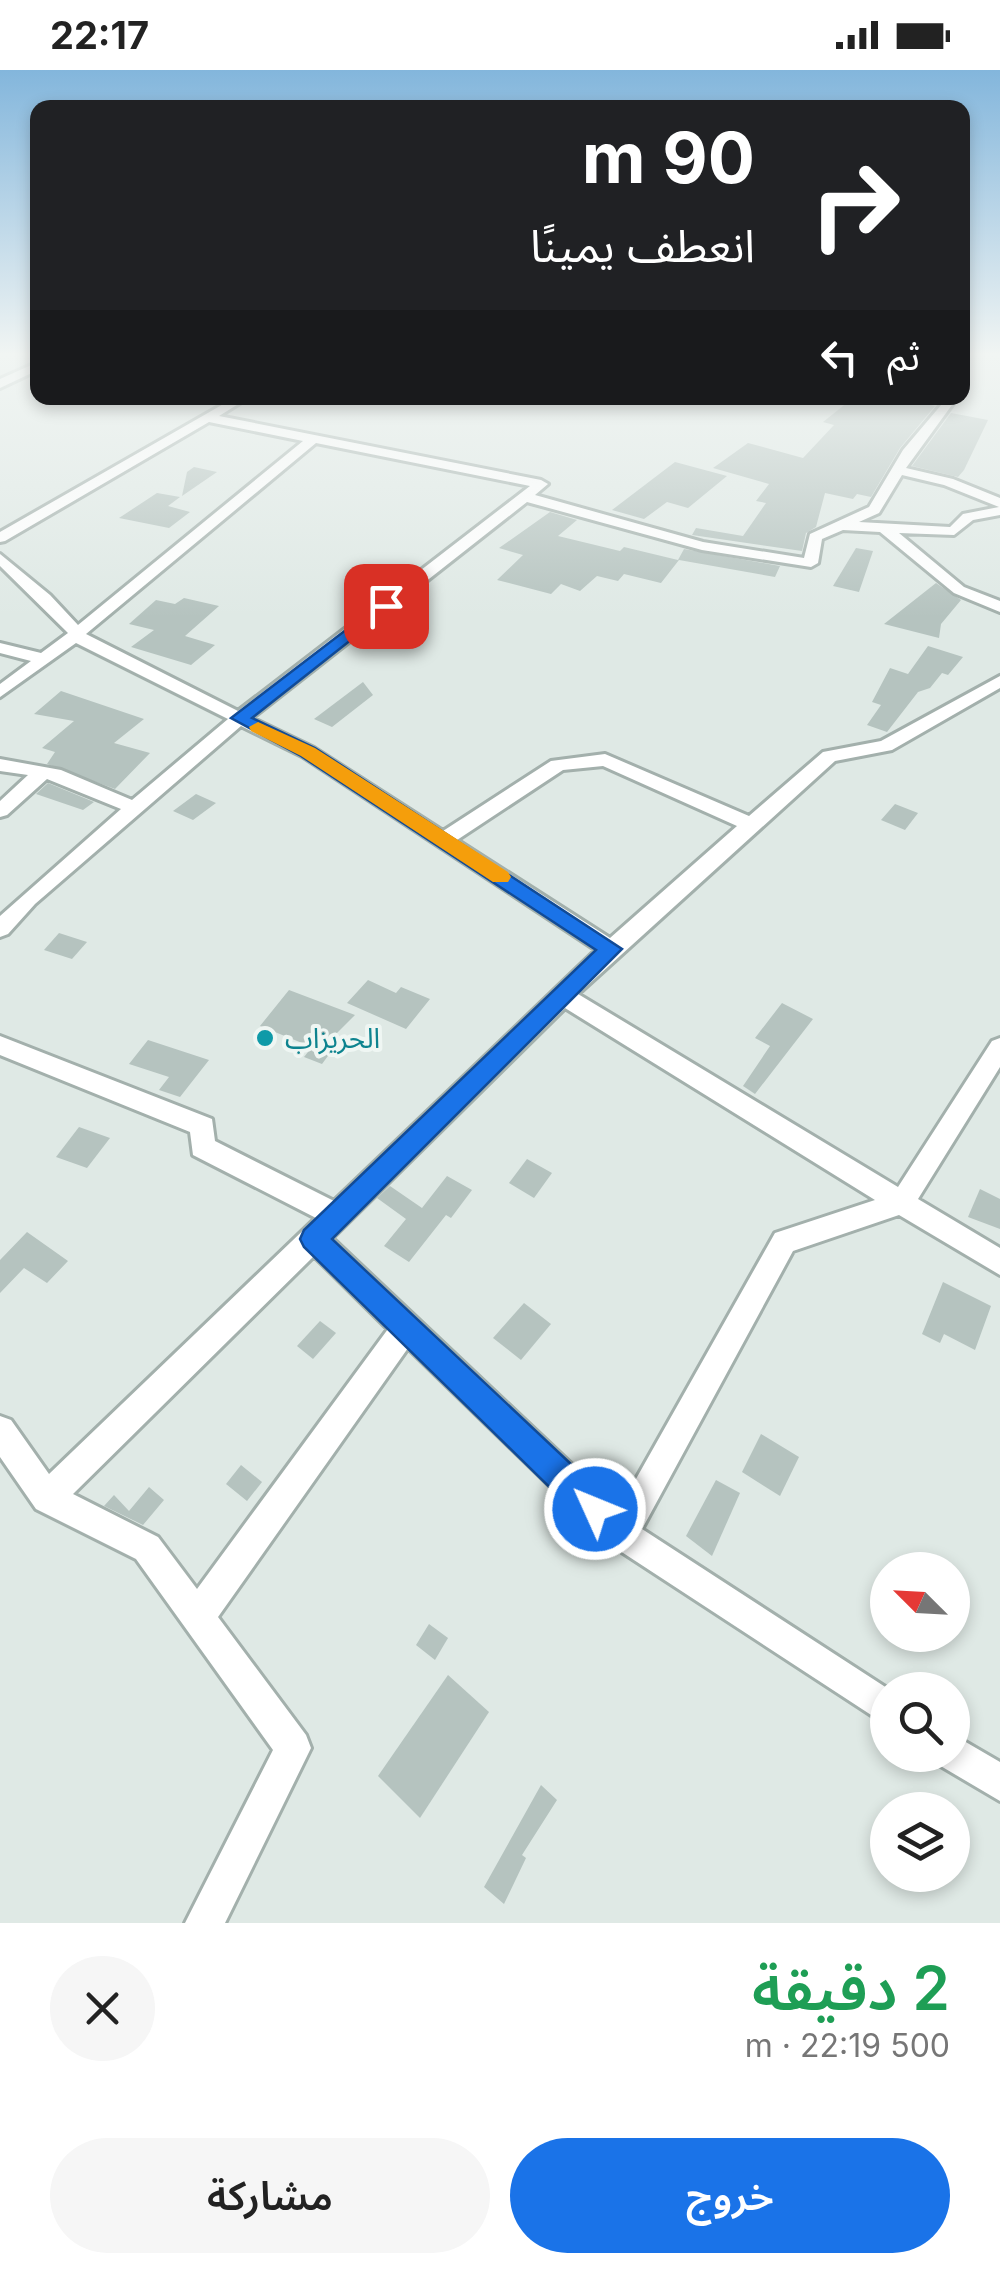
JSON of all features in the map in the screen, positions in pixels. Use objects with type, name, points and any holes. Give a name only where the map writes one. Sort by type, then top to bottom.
[{"type":"street","points":[[0,538],[164,443]]},
{"type":"street","points":[[0,692],[78,634],[308,443]]},
{"type":"street","points":[[0,929],[28,899],[240,718],[542,484],[336,443]]},
{"type":"street","points":[[525,498],[702,546],[811,563],[814,537],[874,510],[918,443]]},
{"type":"street","points":[[897,470],[948,482],[1000,507]]},
{"type":"street","points":[[841,526],[954,531],[968,516],[1000,507]]},
{"type":"street","points":[[884,528],[959,590],[1000,607]]},
{"type":"street","points":[[0,558],[85,643],[308,752],[611,949]]},
{"type":"street","points":[[0,648],[45,658]]},
{"type":"street","points":[[47,1498],[611,949],[829,756],[886,746],[1000,681]]},
{"type":"street","points":[[443,840],[558,765],[605,760],[751,825]]},
{"type":"street","points":[[0,765],[42,772],[135,808]]},
{"type":"street","points":[[0,811],[42,772]]},
{"type":"street","points":[[563,996],[1000,1263]]},
{"type":"street","points":[[0,1045],[203,1126],[202,1147],[337,1216]]},
{"type":"street","points":[[622,1534],[784,1242],[902,1203],[1000,1047]]},
{"type":"street","points":[[314,1239],[622,1534],[870,1698]]},
{"type":"street","points":[[198,1616],[406,1328]]},
{"type":"street","points":[[0,1431],[47,1498],[148,1548],[292,1748],[204,1923]]},
{"type":"street","points":[[970,1764],[1000,1784]]},
{"type":"building","points":[[747,443],[803,458],[817,443],[904,443],[871,497],[857,494],[853,499],[825,493],[816,527],[806,533],[802,551],[692,535],[696,528],[743,536],[766,503],[756,501],[769,484],[713,468]]},
{"type":"building","points":[[929,443],[977,443],[958,477],[912,466]]},
{"type":"building","points":[[675,462],[727,476],[688,508],[667,502],[644,519],[612,510]]},
{"type":"building","points":[[194,467],[217,472],[182,496],[187,472]]},
{"type":"building","points":[[157,493],[180,497],[168,506],[190,512],[169,528],[119,518]]},
{"type":"building","points":[[550,512],[577,520],[558,536],[620,551],[624,547],[678,560],[684,549],[780,566],[775,577],[679,560],[661,583],[624,574],[618,581],[597,576],[580,591],[561,584],[551,594],[497,580],[523,555],[499,548]]},
{"type":"building","points":[[856,548],[873,551],[859,592],[833,586]]},
{"type":"building","points":[[936,583],[961,600],[941,624],[939,638],[884,624]]},
{"type":"building","points":[[184,598],[219,606],[185,636],[215,645],[191,665],[131,647],[154,630],[129,624],[156,600],[175,604]]},
{"type":"building","points":[[928,646],[963,657],[948,675],[942,673],[930,688],[918,692],[887,732],[867,725],[881,705],[872,702],[890,668],[908,674]]},
{"type":"building","points":[[363,682],[373,695],[332,727],[314,719]]},
{"type":"building","points":[[61,691],[144,719],[114,743],[150,753],[115,789],[47,764],[55,752],[42,748],[74,721],[34,714]]},
{"type":"building","points":[[48,783],[94,802],[83,810],[36,794]]},
{"type":"building","points":[[196,794],[216,803],[193,820],[173,811]]},
{"type":"building","points":[[895,804],[918,813],[905,830],[881,820]]},
{"type":"building","points":[[59,933],[87,942],[72,959],[44,950]]},
{"type":"building","points":[[368,980],[396,993],[401,987],[430,999],[406,1029],[347,1003]]},
{"type":"building","points":[[289,990],[355,1015],[332,1038],[339,1041],[322,1064],[304,1057],[312,1047],[260,1026]]},
{"type":"building","points":[[782,1003],[813,1019],[755,1094],[743,1086],[770,1046],[755,1038]]},
{"type":"building","points":[[148,1040],[209,1060],[180,1097],[159,1090],[169,1077],[129,1064]]},
{"type":"building","points":[[79,1127],[110,1138],[87,1168],[56,1157]]},
{"type":"building","points":[[527,1159],[552,1173],[534,1198],[509,1183]]},
{"type":"building","points":[[447,1176],[472,1190],[451,1218],[446,1215],[409,1262],[384,1246],[406,1219],[377,1198],[390,1186],[422,1208]]},
{"type":"building","points":[[980,1189],[1000,1199],[1000,1229],[968,1217]]},
{"type":"building","points":[[27,1232],[68,1261],[47,1283],[24,1268],[0,1293],[0,1260]]},
{"type":"building","points":[[943,1282],[991,1306],[975,1350],[944,1334],[940,1343],[922,1334]]},
{"type":"building","points":[[524,1303],[551,1324],[521,1360],[493,1338]]},
{"type":"building","points":[[320,1321],[336,1333],[313,1359],[297,1346]]},
{"type":"building","points":[[761,1434],[799,1457],[780,1496],[742,1472]]},
{"type":"building","points":[[241,1465],[262,1482],[247,1501],[226,1484]]},
{"type":"building","points":[[716,1480],[740,1493],[712,1556],[686,1536]]},
{"type":"building","points":[[149,1487],[164,1500],[143,1525],[104,1506],[114,1495],[129,1511]]},
{"type":"building","points":[[429,1624],[448,1638],[435,1660],[416,1645]]},
{"type":"building","points":[[448,1675],[489,1712],[420,1818],[378,1776]]},
{"type":"building","points":[[541,1785],[557,1800],[522,1855],[526,1858],[504,1904],[484,1887]]},
{"type":"slow traffic","points":[[258,727],[308,752],[500,877]]},
{"type":"place","name":"الحريزاب","points":[[265,1038]]},
{"type":"route","points":[[386,606],[240,718],[308,752],[611,949],[314,1239],[595,1509]]}]
